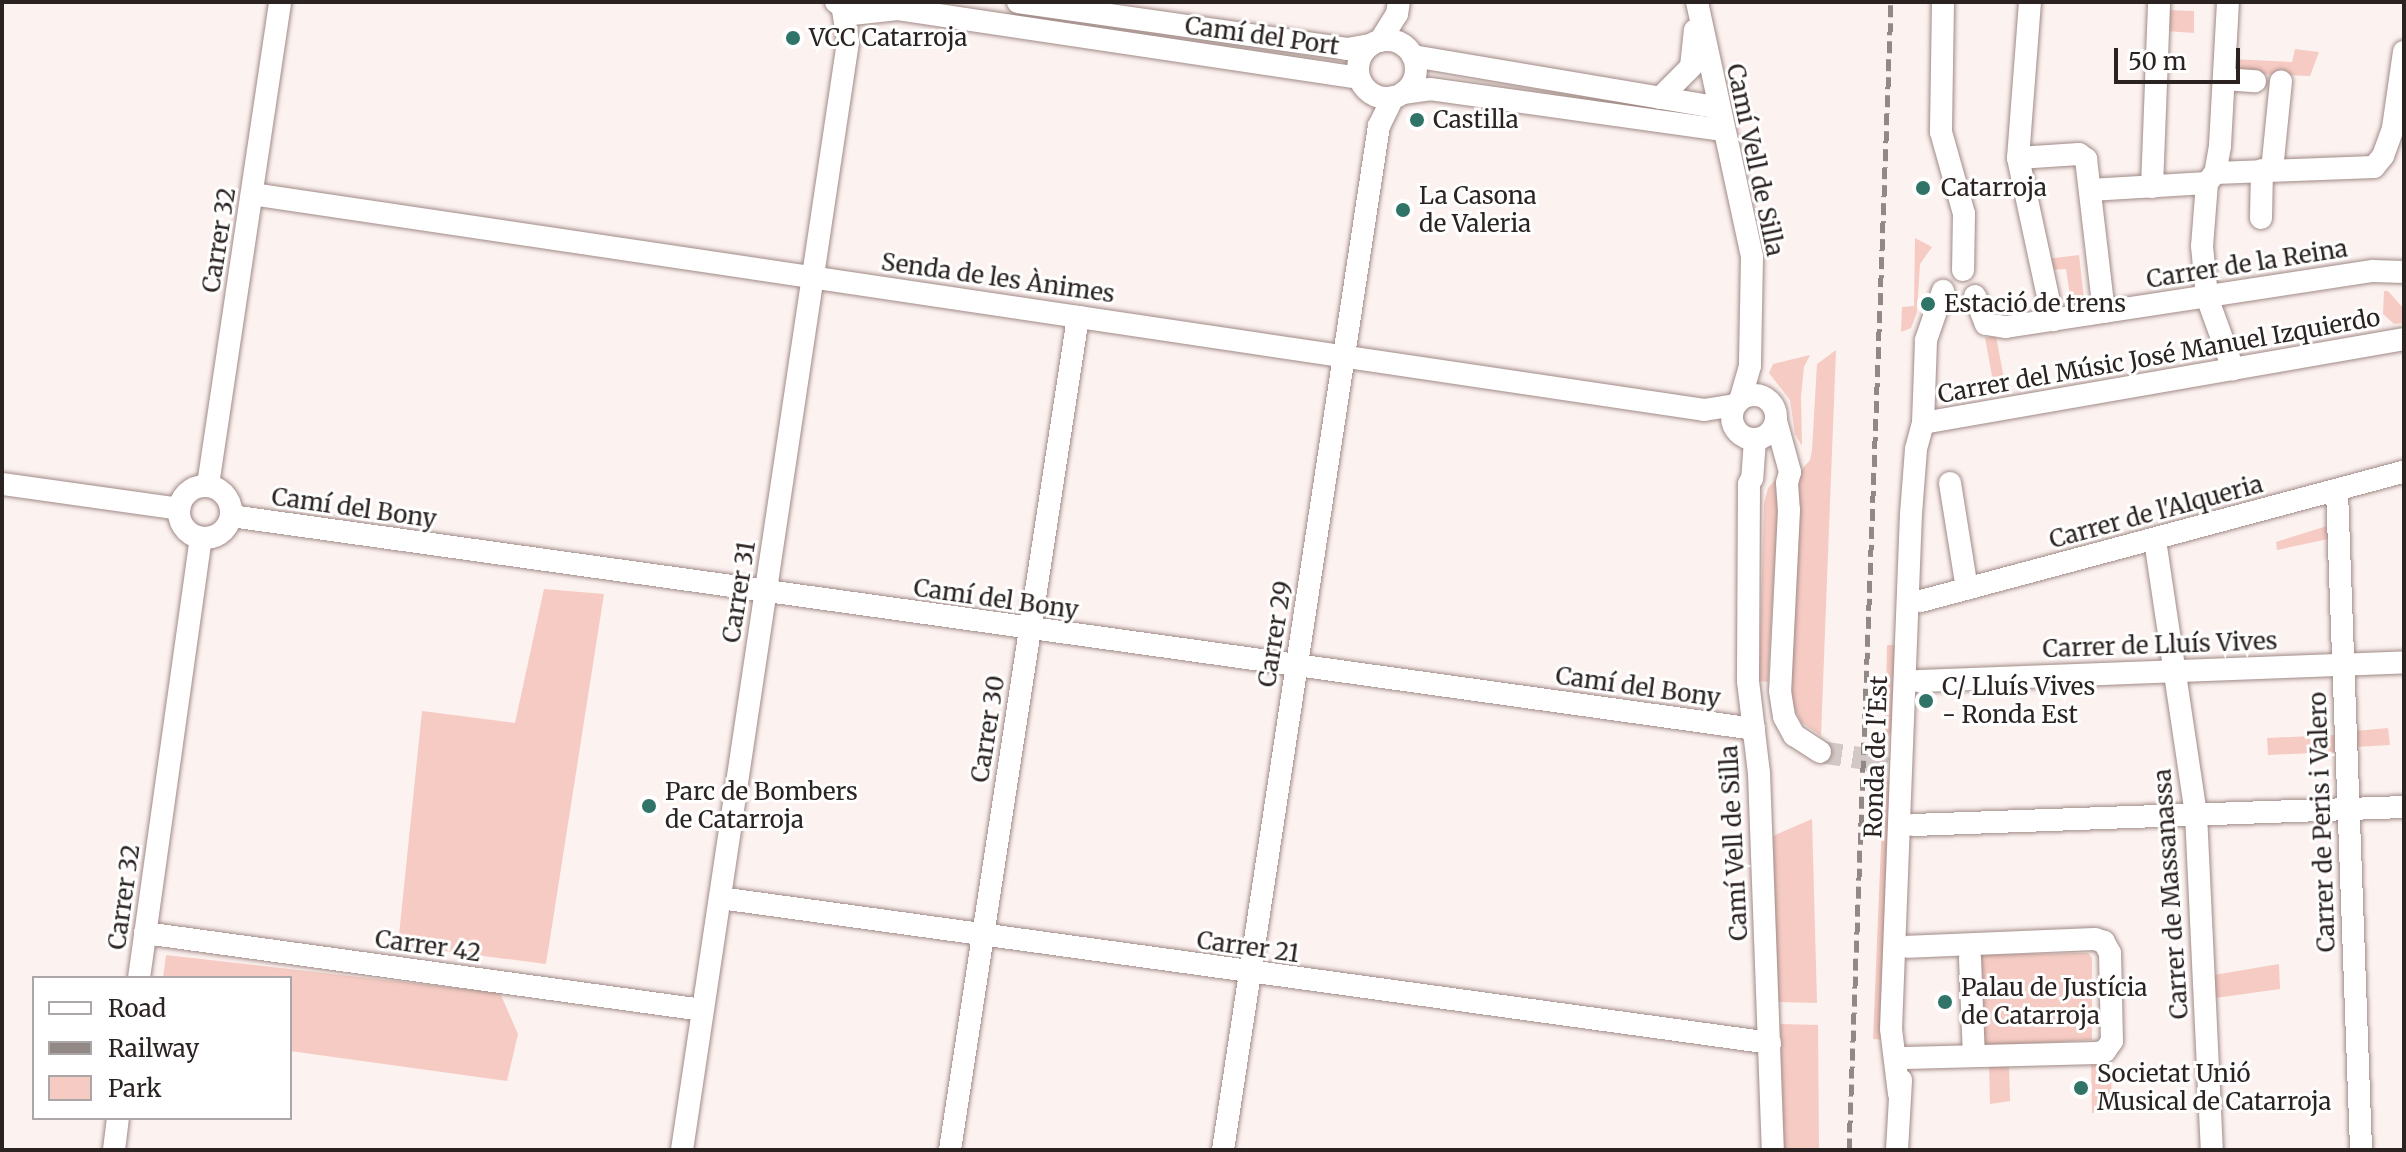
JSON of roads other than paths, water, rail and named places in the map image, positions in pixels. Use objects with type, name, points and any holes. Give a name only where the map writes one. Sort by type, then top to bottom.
[{"type":"street","name":"Carrer 32","points":[[208,485],[280,2]]},
{"type":"street","name":"Camí del Port","points":[[1018,2],[1347,49],[1375,43]]},
{"type":"street","points":[[1399,2],[1397,14],[1359,60],[1382,90],[1416,72],[1413,56]]},
{"type":"street","points":[[1943,2],[1941,132],[1964,214],[1963,270],[1975,277],[1959,297]]},
{"type":"street","points":[[2030,2],[2018,158],[2053,320]]},
{"type":"street","points":[[2152,187],[2159,2]]},
{"type":"street","points":[[2228,2],[2224,79],[2202,246],[2207,297],[2233,369]]},
{"type":"street","name":"Camí del Port","points":[[858,8],[898,9],[1382,90],[1430,89],[1721,119]]},
{"type":"street","name":"Carrer 31","points":[[682,1150],[848,42],[858,8]]},
{"type":"street","name":"Camí Vell de Silla","points":[[1660,98],[1691,67],[1697,8]]},
{"type":"street","name":"Camí Vell de Silla","points":[[1697,8],[1752,257],[1750,366],[1737,402]]},
{"type":"street","points":[[1375,43],[1399,43],[1413,56],[1660,98],[1721,119]]},
{"type":"street","points":[[2090,190],[2152,187],[2267,170],[2374,167],[2383,156],[2393,128],[2404,52]]},
{"type":"street","points":[[2224,79],[2255,81]]},
{"type":"street","points":[[2261,218],[2281,81]]},
{"type":"street","name":"Carrer 29","points":[[1223,1150],[1382,90]]},
{"type":"street","points":[[2018,158],[2082,155],[2086,159],[2104,312]]},
{"type":"street","name":"Senda de les Ànimes","points":[[252,194],[1711,411],[1737,402]]},
{"type":"street","name":"Carrer de la Reina","points":[[1959,297],[1995,328],[2373,271],[2404,272]]},
{"type":"street","name":"Ronda de l'Est","points":[[1897,1150],[1899,1094],[1905,1058],[1927,447],[1923,423],[1926,340],[1959,297]]},
{"type":"street","name":"Carrer 30","points":[[950,1150],[1078,317]]},
{"type":"street","name":"Carrer del Músic José Manuel Izquierdo","points":[[1923,423],[2404,339]]},
{"type":"street","name":"Camí Vell de Silla","points":[[1750,366],[1766,398]]},
{"type":"street","points":[[1787,483],[1774,455],[1732,423],[1737,402],[1753,395],[1766,398],[1775,408],[1790,472],[1787,483],[1789,510],[1780,691],[1784,717],[1794,735],[1820,752]]},
{"type":"street","points":[[1751,437],[1771,432],[1776,421]]},
{"type":"street","name":"Ronda de l'Est","points":[[1899,1094],[1891,1029],[1911,514],[1916,449],[1923,423]]},
{"type":"street","name":"Camí Vell de Silla","points":[[1751,437],[1748,681],[1759,773],[1773,1150]]},
{"type":"street","name":"Carrer de l'Alqueria","points":[[1921,601],[2404,472]]},
{"type":"street","points":[[1950,483],[1967,589]]},
{"type":"street","points":[[2,484],[179,509]]},
{"type":"street","points":[[208,485],[228,499],[231,516],[223,531],[201,538],[186,531],[179,509],[191,489],[208,485]]},
{"type":"street","name":"Carrer de Peris i Valero","points":[[2337,491],[2361,1150]]},
{"type":"street","name":"Camí del Bony","points":[[231,516],[1754,729]]},
{"type":"street","name":"Carrer 32","points":[[139,976],[201,538]]},
{"type":"street","name":"Carrer de Massanassa","points":[[2155,540],[2196,814],[2212,1150]]},
{"type":"street","name":"Carrer de Lluís Vives","points":[[1918,681],[2404,662]]},
{"type":"street","points":[[1900,793],[1885,759],[1903,728]]},
{"type":"street","points":[[1913,825],[2404,807]]},
{"type":"street","name":"Carrer 21","points":[[720,898],[1249,974],[1770,1043]]},
{"type":"street","name":"Carrer 42","points":[[145,933],[703,1010]]},
{"type":"street","points":[[1905,1058],[2105,1051],[2112,1041],[2108,947],[2095,939],[1908,947]]},
{"type":"street","points":[[1970,958],[1974,1056]]},
{"type":"street","points":[[114,1150],[118,1120]]},
{"type":"tunnel","points":[[1820,752],[1867,759],[1885,768]]},
{"type":"railway","points":[[1849,1150],[1891,2]]},
{"type":"place","name":"VCC Catarroja","points":[[793,38]]},
{"type":"place","name":"Castilla","points":[[1417,120]]},
{"type":"place","name":"Catarroja","points":[[1923,188]]},
{"type":"place","name":"La Casona de Valeria","points":[[1403,210]]},
{"type":"place","name":"Estació de trens","points":[[1928,304]]},
{"type":"place","name":"C/ Lluís Vives - Ronda Est","points":[[1926,701]]},
{"type":"place","name":"Parc de Bombers de Catarroja","points":[[649,806]]},
{"type":"place","name":"Palau de Justícia de Catarroja","points":[[1945,1002]]},
{"type":"place","name":"Societat Unió Musical de Catarroja","points":[[2081,1088]]}]
